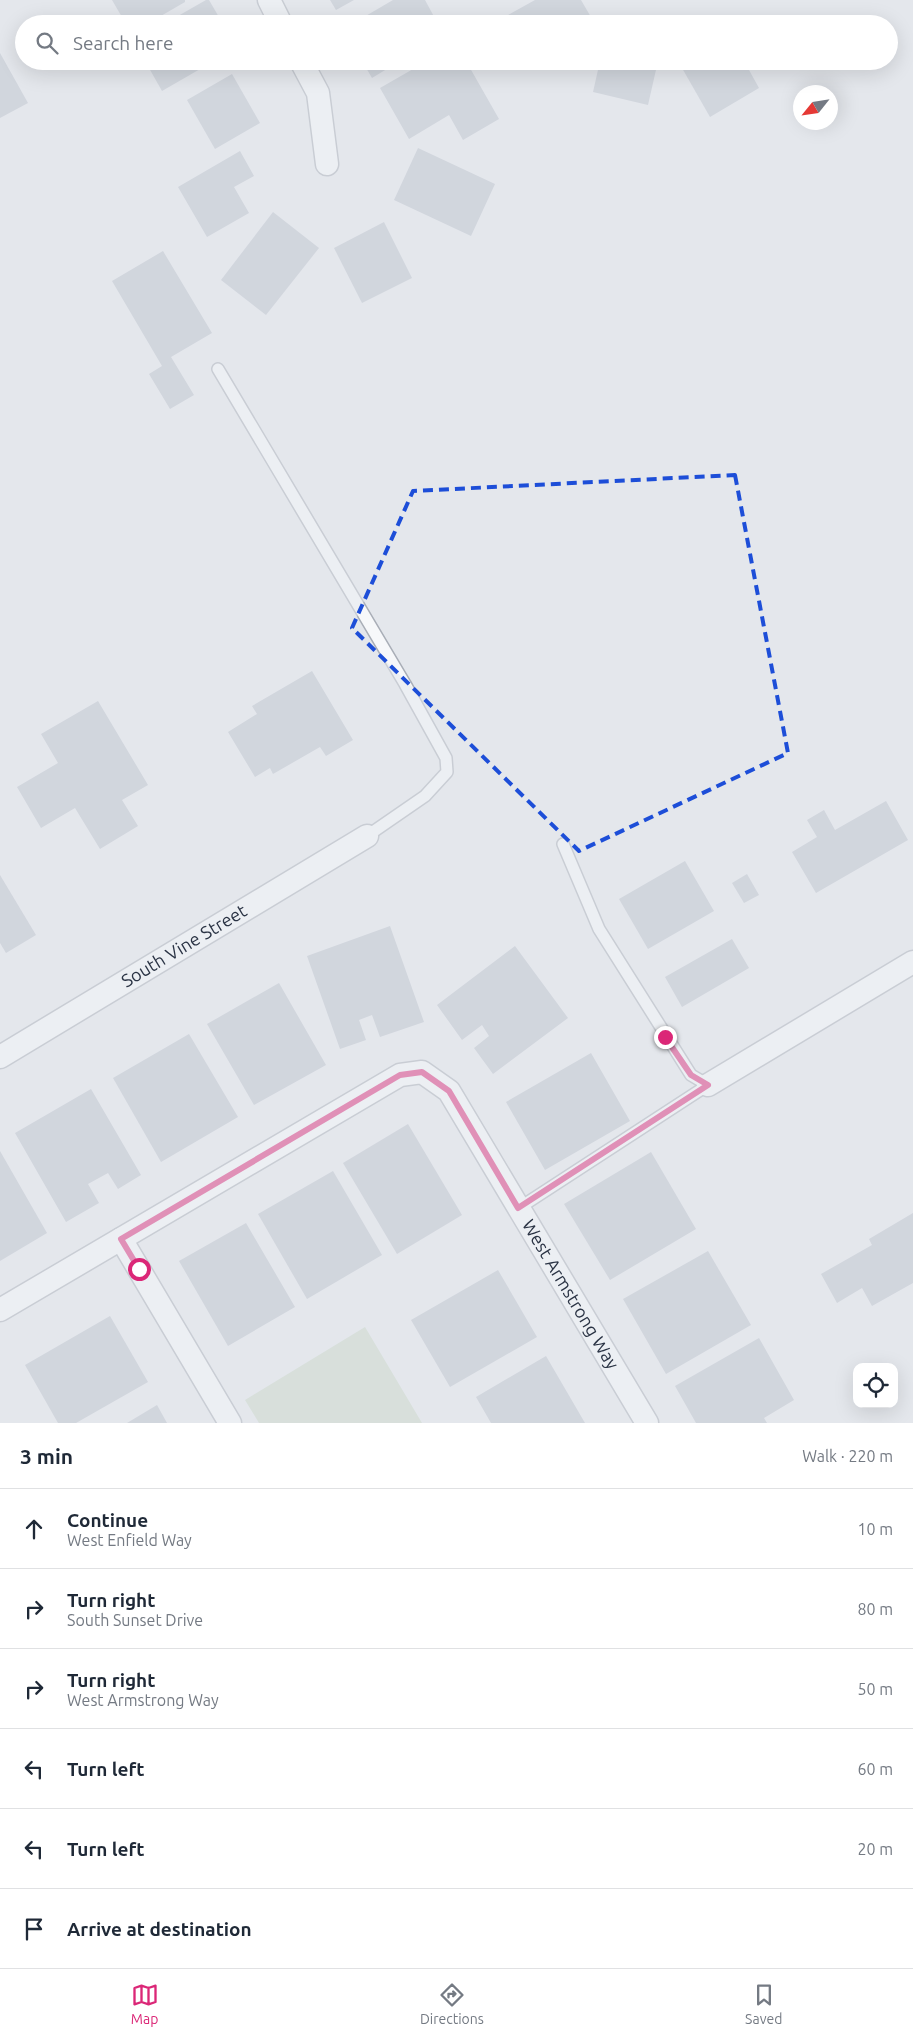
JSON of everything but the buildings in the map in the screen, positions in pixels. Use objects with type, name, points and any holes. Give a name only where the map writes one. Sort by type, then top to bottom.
[{"type":"street","points":[[269,0],[277,15]]},
{"type":"street","points":[[306,70],[318,93],[327,164]]},
{"type":"street","name":"South Vine Street","points":[[0,1057],[368,836]]},
{"type":"street","points":[[708,1085],[913,962]]},
{"type":"street","name":"West Armstrong Way","points":[[121,1239],[400,1075],[422,1072],[449,1091],[647,1423]]},
{"type":"street","points":[[0,1310],[121,1239],[230,1423]]},
{"type":"lane","points":[[218,369],[405,684],[446,758],[447,772],[425,796],[368,836]]},
{"type":"lane","points":[[518,1208],[708,1085],[691,1075],[599,929],[563,844]]},
{"type":"highlighted area","points":[[735,475],[788,753],[579,851],[352,628],[413,491]]},
{"type":"green space","points":[[365,1327],[422,1423],[259,1423],[245,1400]]},
{"type":"route","points":[[139,1269],[121,1239],[400,1075],[422,1072],[449,1091],[518,1208],[708,1085],[691,1075],[665,1037]]}]
